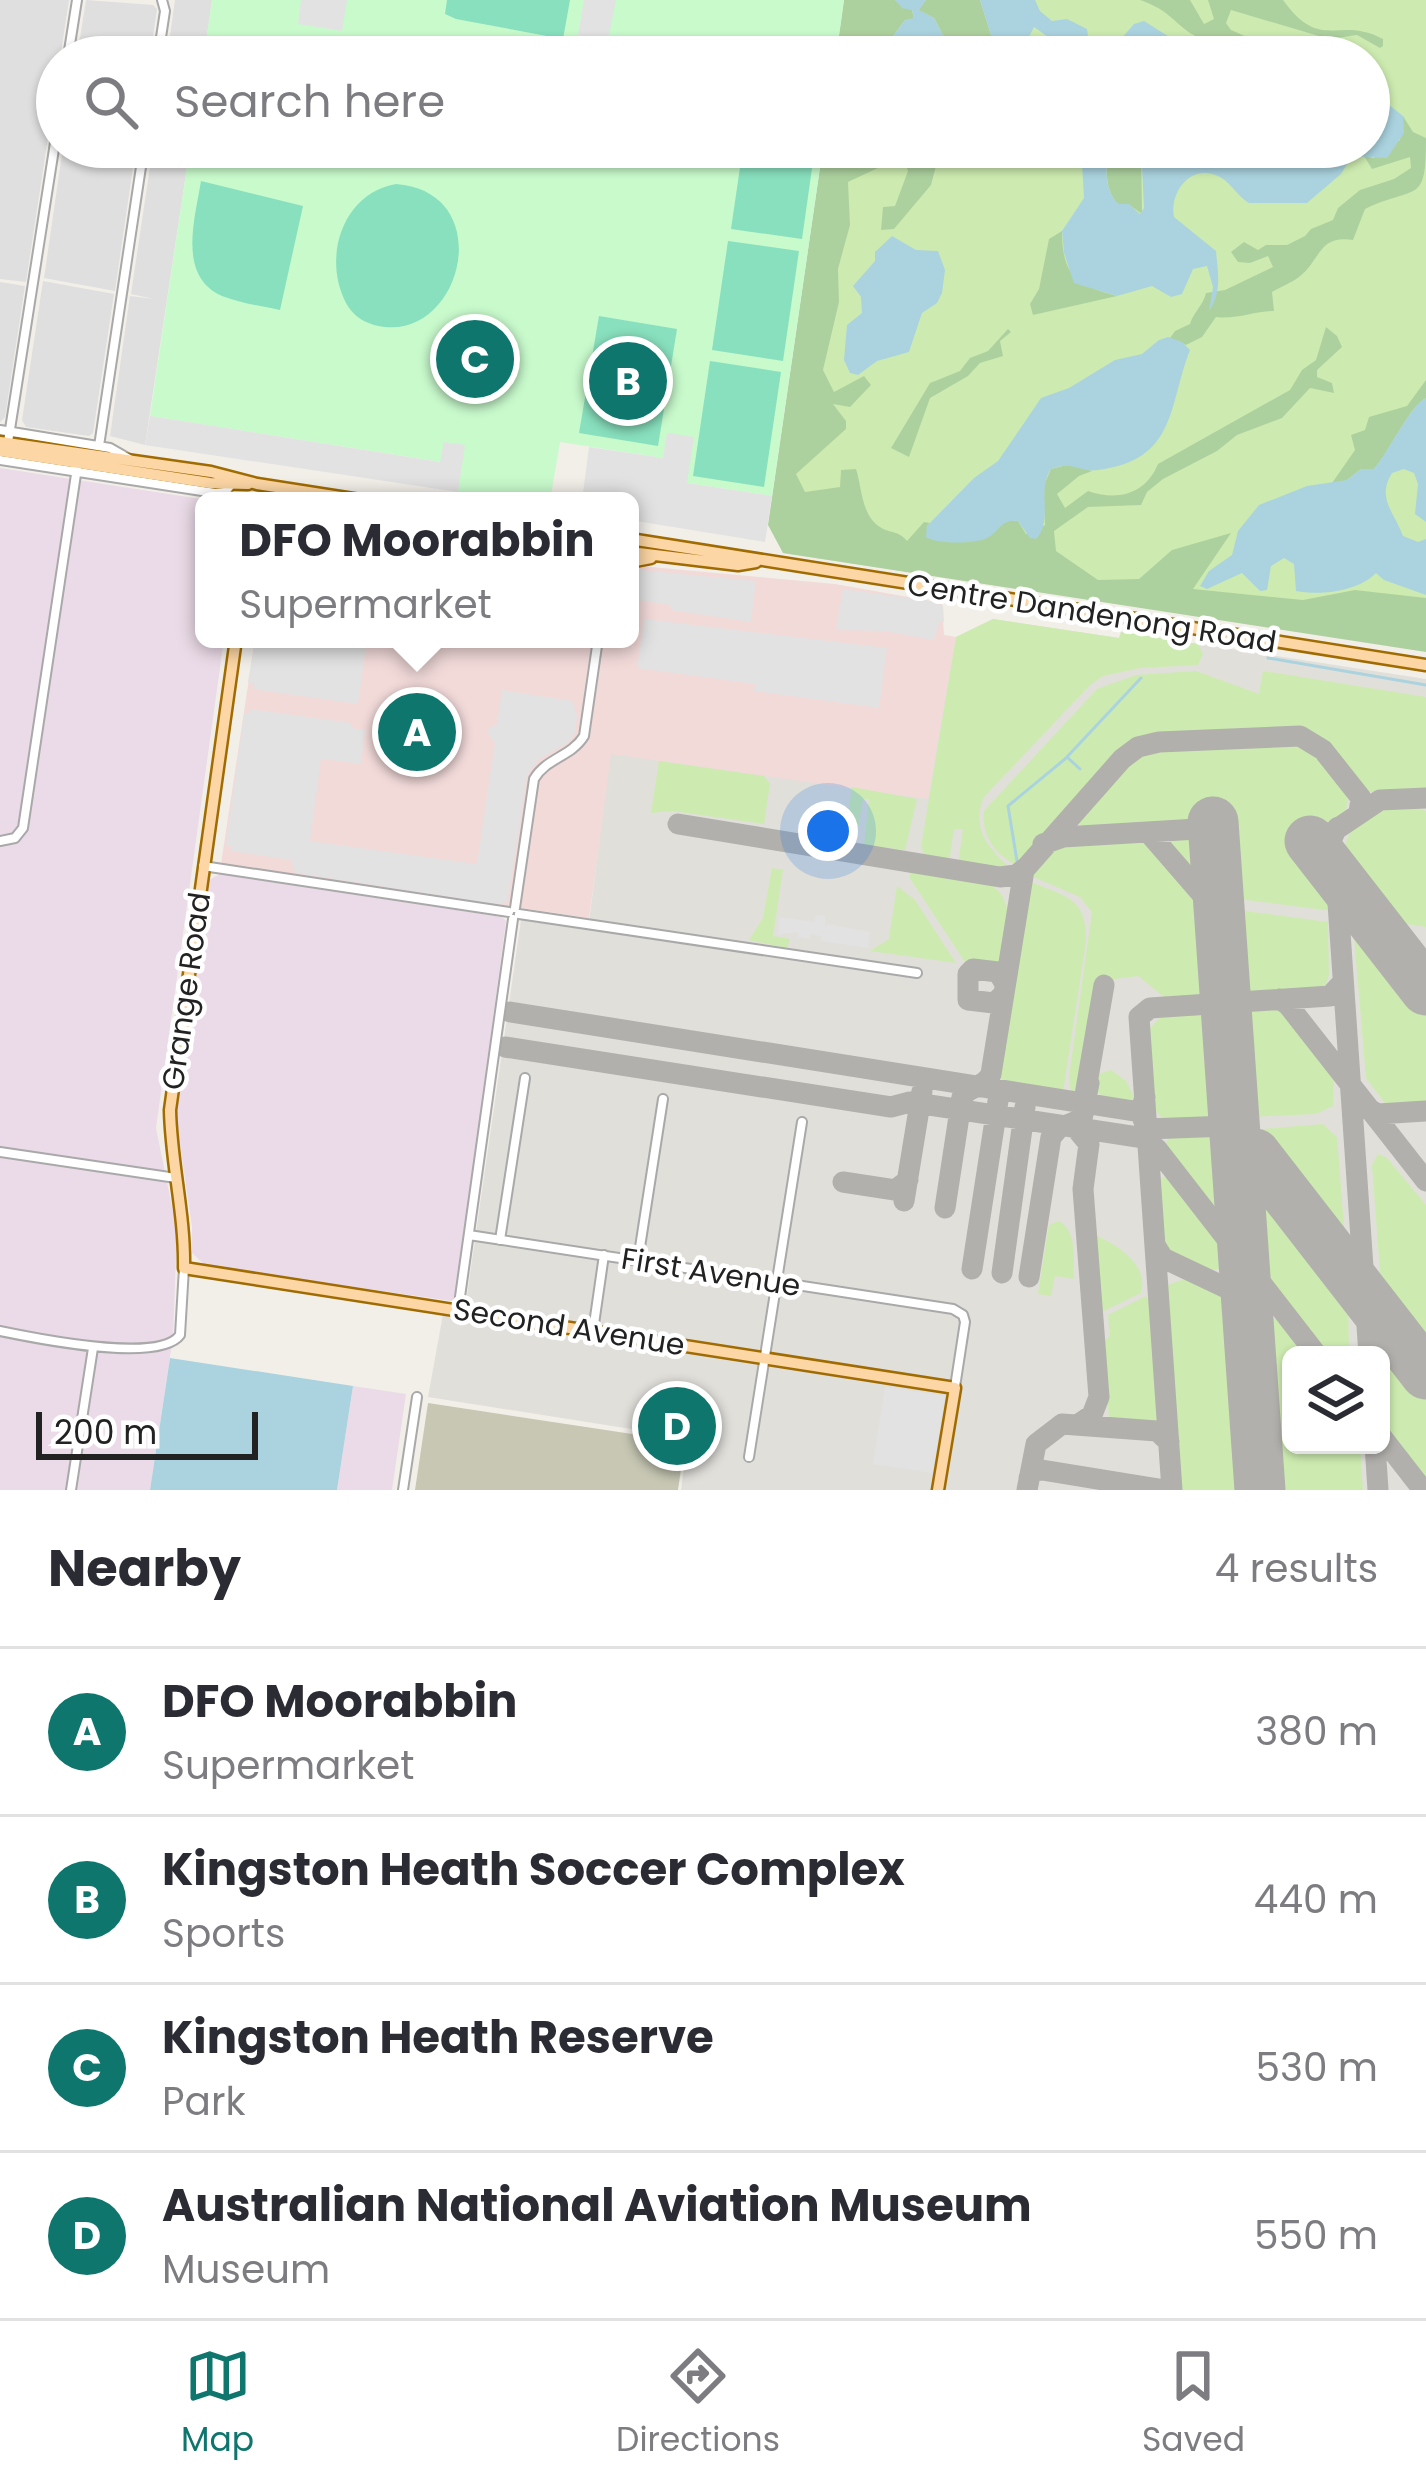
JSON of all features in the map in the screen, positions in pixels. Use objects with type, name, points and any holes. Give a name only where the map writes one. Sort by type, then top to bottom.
[{"type":"main road","points":[[3,443],[78,463],[231,485],[257,484]]},
{"type":"main road","points":[[78,463],[132,462],[308,492]]},
{"type":"main road","points":[[256,492],[257,484]]},
{"type":"main road","name":"Centre Dandenong Road","points":[[639,540],[1426,665]]},
{"type":"main road","name":"Centre Dandenong Road","points":[[639,553],[738,565],[759,562]]},
{"type":"main road","points":[[639,560],[660,556]]},
{"type":"main road","name":"Grange Road","points":[[184,1268],[185,1229],[170,1110],[235,648]]},
{"type":"main road","name":"Second Avenue","points":[[184,1268],[955,1388]]},
{"type":"main road","points":[[938,1490],[955,1388]]},
{"type":"street","points":[[71,36],[76,0]]},
{"type":"street","points":[[161,36],[162,0]]},
{"type":"street","points":[[3,443],[50,168]]},
{"type":"street","points":[[99,446],[141,168]]},
{"type":"street","points":[[3,443],[99,446],[119,450],[132,462]]},
{"type":"street","points":[[0,841],[15,838],[23,829],[78,463],[3,443]]},
{"type":"street","points":[[458,1310],[534,779],[544,765],[570,752],[584,736],[597,648]]},
{"type":"street","points":[[203,866],[917,973]]},
{"type":"street","points":[[500,1240],[525,1078]]},
{"type":"street","points":[[638,1260],[663,1099]]},
{"type":"street","points":[[749,1457],[802,1122]]},
{"type":"street","points":[[0,1152],[176,1178]]},
{"type":"street","name":"First Avenue","points":[[470,1235],[953,1309],[965,1322],[955,1388]]},
{"type":"street","points":[[593,1331],[604,1255]]},
{"type":"street","name":"Grange Road","points":[[93,1348],[175,1342],[180,1335],[184,1268]]},
{"type":"street","points":[[0,1331],[93,1348],[70,1490]]},
{"type":"street","points":[[404,1490],[417,1397]]},
{"type":"shaded area","points":[[0,0],[69,0],[64,36],[36,36],[36,168],[43,168],[26,282],[0,279]]},
{"type":"shaded area","points":[[86,0],[157,9],[153,36],[80,36]]},
{"type":"shaded area","points":[[175,0],[212,0],[207,36],[170,36]]},
{"type":"shaded area","points":[[301,0],[347,0],[342,31],[298,24]]},
{"type":"shaded area","points":[[584,0],[616,0],[609,36],[578,35]]},
{"type":"shaded area","points":[[60,168],[133,168],[115,291],[44,278]]},
{"type":"shaded area","points":[[150,168],[187,168],[145,445],[110,436],[130,296],[154,299],[131,294]]},
{"type":"shaded area","points":[[43,281],[114,294],[89,436],[26,427],[22,420]]},
{"type":"shaded area","points":[[0,282],[25,286],[5,417],[0,422]]},
{"type":"shaded area","points":[[150,416],[440,462],[444,442],[465,445],[458,492],[145,445]]},
{"type":"shaded area","points":[[667,433],[694,437],[687,483],[772,496],[765,542],[639,521],[639,492],[583,492],[589,447],[663,458]]},
{"type":"shaded area","points":[[0,468],[195,498],[195,648],[223,648],[156,1128],[177,1231],[173,1337],[150,1490],[0,1490]]},
{"type":"shaded area","points":[[639,566],[835,584],[942,603],[944,635],[956,637],[929,800],[612,755],[589,918],[221,864],[254,648],[639,648]]},
{"type":"shaded area","points":[[639,570],[756,581],[751,622],[671,610],[671,605],[639,600]]},
{"type":"shaded area","points":[[843,589],[930,601],[943,606],[944,622],[933,640],[884,631],[836,630]]},
{"type":"shaded area","points":[[644,619],[887,648],[879,708],[754,691],[755,684],[637,668]]},
{"type":"shaded area","points":[[993,619],[1119,638],[1121,632],[1426,679],[1426,1490],[681,1490],[688,1438],[428,1397],[443,1314],[464,1316],[521,920],[588,929],[611,754],[928,799],[956,637]]},
{"type":"shaded area","points":[[254,648],[366,648],[358,704],[253,689],[254,684],[248,682]]},
{"type":"shaded area","points":[[502,690],[573,701],[577,716],[575,733],[567,743],[538,760],[527,775],[508,899],[502,905],[295,873],[291,860],[231,851],[226,845],[244,714],[250,714],[250,709],[351,723],[351,728],[365,730],[361,764],[321,759],[310,841],[477,864],[495,743],[488,733],[497,724]]},
{"type":"shaded area","points":[[220,874],[506,921],[452,1301],[206,1266],[192,1253],[176,1117],[209,880]]},
{"type":"shaded area","points":[[816,915],[825,916],[825,929],[827,924],[870,932],[868,948],[821,941],[821,936],[811,934],[810,939],[798,937],[798,932],[778,935],[779,917],[814,922]]},
{"type":"shaded area","points":[[353,1386],[406,1394],[392,1490],[337,1490]]},
{"type":"shaded area","points":[[885,1387],[945,1396],[933,1473],[873,1464]]},
{"type":"shaded area","points":[[428,1403],[685,1442],[678,1490],[415,1490]]},
{"type":"green space","points":[[212,0],[844,0],[839,36],[207,36]]},
{"type":"green space","points":[[447,0],[570,0],[564,36],[445,14]]},
{"type":"green space","points":[[844,0],[1426,0],[1426,651],[783,553],[821,168],[1390,168],[1390,36],[839,36]]},
{"type":"green space","points":[[844,0],[895,0],[912,10],[914,19],[905,20],[893,36],[839,36]]},
{"type":"green space","points":[[926,0],[980,0],[991,36],[943,36],[934,18],[918,10]]},
{"type":"green space","points":[[1140,0],[1190,0],[1204,24],[1214,19],[1208,0],[1283,0],[1308,25],[1375,36],[1319,36],[1231,10],[1226,23],[1245,36],[1196,36]]},
{"type":"green space","points":[[1403,116],[1413,132],[1426,138],[1424,174],[1415,190],[1365,209],[1353,240],[1326,245],[1299,277],[1272,292],[1274,311],[1216,317],[1202,337],[1186,345],[1170,338],[1190,324],[1206,293],[1225,290],[1273,267],[1268,256],[1238,262],[1231,252],[1244,242],[1258,250],[1287,245],[1333,220],[1338,208],[1360,190],[1411,168],[1410,157],[1390,163],[1390,147],[1400,140]]},
{"type":"green space","points":[[187,168],[820,168],[772,496],[687,483],[668,433],[663,458],[560,442],[552,492],[458,492],[464,445],[441,462],[150,416]]},
{"type":"green space","points":[[740,168],[812,168],[802,239],[731,229]]},
{"type":"green space","points":[[820,168],[878,168],[848,182],[850,225],[838,269],[839,302],[823,370],[834,392],[864,376],[871,385],[850,407],[833,404],[846,421],[846,429],[796,474],[805,492],[840,487],[841,470],[856,469],[869,515],[880,527],[907,541],[924,522],[944,541],[986,538],[1006,520],[1018,521],[1026,534],[1045,525],[1043,487],[1051,469],[1070,464],[1092,471],[1057,494],[1065,508],[1088,491],[1119,495],[1138,489],[1158,464],[1290,390],[1302,370],[1316,360],[1326,327],[1342,347],[1317,370],[1317,377],[1332,383],[1334,393],[1310,388],[1282,418],[1237,435],[1163,479],[1147,492],[1141,505],[1088,507],[1054,531],[1056,551],[1098,580],[1139,579],[1172,550],[1231,533],[1193,589],[1303,600],[1355,590],[1426,598],[1426,652],[783,553],[768,525]]},
{"type":"green space","points":[[935,168],[931,185],[894,229],[881,230],[883,207],[895,206],[908,171]]},
{"type":"green space","points":[[1141,168],[1142,214],[1118,204],[1110,191],[1107,169]]},
{"type":"green space","points":[[201,181],[303,206],[280,310],[222,296],[199,275],[192,245]]},
{"type":"green space","points":[[396,184],[429,193],[449,213],[458,238],[457,266],[447,293],[429,314],[404,326],[374,325],[357,317],[346,303],[339,285],[337,248],[342,230],[362,200]]},
{"type":"green space","points":[[1062,231],[1065,259],[1074,276],[1117,296],[1033,315],[1030,304],[1039,289],[1049,239]]},
{"type":"green space","points":[[728,241],[799,251],[783,361],[712,350]]},
{"type":"green space","points":[[599,316],[677,329],[658,446],[579,433]]},
{"type":"green space","points":[[1008,329],[1011,332],[1000,341],[1003,356],[980,363],[968,376],[930,398],[909,457],[891,448],[930,383],[960,371]]},
{"type":"green space","points":[[710,361],[781,372],[764,487],[693,476]]},
{"type":"green space","points":[[1426,380],[1426,398],[1374,469],[1361,469],[1330,486],[1355,450],[1351,435],[1365,430],[1369,417],[1407,406]]},
{"type":"green space","points":[[993,619],[1119,638],[1121,632],[1198,644],[1203,654],[1198,665],[1140,668],[1103,676],[984,797],[980,827],[1007,870],[958,864],[963,829],[954,829],[949,863],[925,857],[921,847],[956,637]]},
{"type":"green space","points":[[1196,671],[1259,694],[1263,671],[1426,697],[1426,790],[1369,792],[1321,741],[1298,730],[1150,738],[1123,750],[1017,865],[997,851],[985,829],[984,811],[1097,689],[1136,675]]},
{"type":"green space","points":[[1276,739],[1313,748],[1330,764],[1347,795],[1343,814],[1297,851],[1328,891],[1332,911],[1230,898],[1224,821],[1095,830],[1079,823],[1094,793],[1141,752]]},
{"type":"green space","points":[[659,761],[764,776],[770,784],[764,824],[673,811],[651,813]]},
{"type":"green space","points":[[852,787],[917,799],[905,850],[864,845],[869,799],[863,799],[856,840],[845,838]]},
{"type":"green space","points":[[1413,806],[1426,811],[1426,927],[1394,922],[1356,874],[1345,848],[1354,827],[1370,815]]},
{"type":"green space","points":[[1182,836],[1200,850],[1207,888],[1169,842],[1171,837]]},
{"type":"green space","points":[[1140,838],[1159,849],[1208,911],[1215,998],[1168,1000],[1138,976],[1098,981],[1082,1084],[1071,1093],[1069,1077],[1092,912],[1080,897],[1029,875],[1051,852],[1064,846]]},
{"type":"green space","points":[[772,868],[783,870],[773,936],[790,939],[787,948],[749,940],[763,918]]},
{"type":"green space","points":[[911,871],[978,879],[1002,895],[1007,929],[998,966],[965,962],[909,877]]},
{"type":"green space","points":[[1029,881],[1071,900],[1083,915],[1085,927],[1063,1092],[1005,1083],[998,1076]]},
{"type":"green space","points":[[897,886],[915,900],[956,963],[870,951],[889,939]]},
{"type":"green space","points":[[1230,909],[1328,922],[1325,987],[1236,996]]},
{"type":"green space","points":[[1358,929],[1426,1016],[1426,1105],[1388,1107],[1366,1078],[1354,936]]},
{"type":"green space","points":[[1255,1007],[1281,1007],[1334,1073],[1333,1106],[1316,1114],[1251,1117],[1243,1021]]},
{"type":"green space","points":[[1201,1012],[1211,1021],[1216,1110],[1205,1119],[1163,1120],[1153,1106],[1149,1029],[1164,1014]]},
{"type":"green space","points":[[1111,1070],[1126,1081],[1134,1097],[1130,1102],[1108,1100],[1096,1091],[1099,1074]]},
{"type":"green space","points":[[1323,1124],[1337,1137],[1346,1251],[1251,1130]]},
{"type":"green space","points":[[1200,1133],[1211,1138],[1225,1159],[1229,1228],[1164,1147],[1170,1135]]},
{"type":"green space","points":[[1378,1154],[1387,1158],[1426,1205],[1426,1356],[1382,1299],[1372,1165]]},
{"type":"green space","points":[[1254,1171],[1348,1293],[1349,1346],[1321,1346],[1264,1276]]},
{"type":"green space","points":[[1163,1177],[1173,1180],[1229,1252],[1219,1269],[1205,1271],[1163,1247],[1158,1184]]},
{"type":"green space","points":[[1059,1221],[1072,1239],[1074,1279],[1055,1276],[1051,1296],[1038,1294],[1049,1225]]},
{"type":"green space","points":[[1095,1235],[1130,1257],[1142,1283],[1141,1293],[1102,1312]]},
{"type":"green space","points":[[1195,1280],[1230,1301],[1244,1490],[1178,1490],[1164,1292],[1168,1285]]},
{"type":"green space","points":[[1146,1296],[1153,1305],[1162,1417],[1154,1424],[1109,1416],[1102,1343],[1110,1336],[1108,1315]]},
{"type":"green space","points":[[1263,1313],[1283,1323],[1301,1346],[1282,1346],[1282,1454],[1361,1454],[1363,1490],[1274,1490]]},
{"type":"green space","points":[[1390,1346],[1426,1392],[1426,1483],[1390,1435]]},
{"type":"water","points":[[895,0],[926,0],[919,10],[934,18],[943,36],[893,36],[905,20],[914,18],[912,10]]},
{"type":"water","points":[[980,0],[1035,0],[1052,21],[1067,19],[1087,29],[1088,36],[1047,36],[1034,27],[1030,36],[991,36]]},
{"type":"water","points":[[1144,21],[1168,36],[1124,36]]},
{"type":"water","points":[[1390,106],[1403,116],[1404,133],[1390,154]]},
{"type":"water","points":[[1082,168],[1107,168],[1110,191],[1118,204],[1129,204],[1140,214],[1144,208],[1142,168],[1345,168],[1307,203],[1249,203],[1210,173],[1185,182],[1175,198],[1174,217],[1216,251],[1217,289],[1209,311],[1213,287],[1207,266],[1193,269],[1182,294],[1171,297],[1152,286],[1117,296],[1074,283],[1062,231],[1084,198]]},
{"type":"water","points":[[892,236],[916,250],[938,251],[945,270],[942,293],[922,313],[909,352],[877,361],[858,375],[850,373],[844,360],[847,325],[862,313],[861,297],[853,286]]},
{"type":"water","points":[[1168,337],[1190,350],[1165,427],[1143,455],[1098,470],[1051,469],[1045,487],[1044,523],[1036,539],[1018,521],[1007,522],[979,541],[926,537],[927,526],[974,478],[998,461],[1041,398],[1069,388],[1115,360],[1142,354]]},
{"type":"water","points":[[1426,398],[1426,522],[1415,514],[1418,484],[1414,473],[1404,469],[1392,473],[1386,491],[1403,536],[1418,542],[1426,539],[1426,595],[1376,573],[1339,591],[1296,591],[1294,564],[1284,558],[1271,566],[1267,590],[1260,591],[1242,573],[1207,589],[1200,586],[1209,571],[1232,555],[1238,531],[1259,505],[1307,486],[1347,480],[1361,469],[1374,469]]},
{"type":"water","points":[[170,1358],[353,1386],[337,1490],[150,1490]]},
{"type":"waterway","points":[[1268,658],[1426,685]]},
{"type":"waterway","points":[[1017,861],[1008,806],[1065,759],[1141,678]]},
{"type":"waterway","points":[[1068,758],[1080,769]]},
{"type":"taxiway","points":[[945,1208],[962,1097],[991,1074],[1024,870],[1122,759],[1138,747],[1159,742],[1300,736],[1323,750],[1361,798],[1359,813]]},
{"type":"taxiway","points":[[1313,845],[1380,800],[1426,798]]},
{"type":"taxiway","points":[[678,824],[1000,877],[1025,868]]},
{"type":"taxiway","points":[[1338,827],[1330,851],[1333,863],[1370,918]]},
{"type":"taxiway","points":[[1043,844],[1063,837],[1214,828]]},
{"type":"taxiway","points":[[1195,829],[1212,842],[1217,880]]},
{"type":"taxiway","points":[[1148,832],[1220,921]]},
{"type":"taxiway","points":[[1336,874],[1368,1346]]},
{"type":"taxiway","points":[[1004,994],[994,1003],[968,1000],[968,974],[973,969],[998,972],[1005,984]]},
{"type":"taxiway","points":[[1172,1490],[1139,1017],[1150,1008],[1330,996],[1343,982]]},
{"type":"taxiway","points":[[1085,1095],[1104,985]]},
{"type":"taxiway","points":[[1280,999],[1426,1181]]},
{"type":"taxiway","points":[[510,1012],[1134,1111],[1142,1107],[1145,1097]]},
{"type":"taxiway","points":[[505,1047],[891,1107],[910,1102],[1144,1138],[1310,1346]]},
{"type":"taxiway","points":[[1029,1277],[1051,1137],[1059,1128],[1082,1119],[1089,1083]]},
{"type":"taxiway","points":[[904,1201],[922,1091]]},
{"type":"taxiway","points":[[972,1269],[998,1101]]},
{"type":"taxiway","points":[[1002,1273],[1025,1107]]},
{"type":"taxiway","points":[[1371,1110],[1378,1114],[1426,1111]]},
{"type":"taxiway","points":[[1143,1119],[1147,1129],[1229,1126],[1255,1154]]},
{"type":"taxiway","points":[[1075,1127],[1089,1144],[1083,1189],[1099,1397],[1092,1415],[1079,1424]]},
{"type":"taxiway","points":[[843,1182],[895,1190],[908,1180]]},
{"type":"taxiway","points":[[1155,1245],[1163,1258],[1239,1294],[1246,1304]]},
{"type":"taxiway","points":[[1368,1292],[1395,1334]]},
{"type":"taxiway","points":[[1245,1293],[1249,1339]]},
{"type":"taxiway","points":[[1027,1490],[1036,1444],[1062,1424],[1157,1431],[1169,1442]]},
{"type":"taxiway","points":[[1390,1448],[1423,1490]]},
{"type":"taxiway","points":[[1376,1454],[1378,1490]]},
{"type":"taxiway","points":[[1029,1478],[1033,1471],[1042,1470],[1165,1490]]},
{"type":"taxiway","points":[[1259,1477],[1259,1490]]},
{"type":"runway","points":[[1213,822],[1260,1490]]},
{"type":"runway","points":[[1310,841],[1426,990]]},
{"type":"runway","points":[[1255,1154],[1426,1374]]},
{"type":"place","name":"Kingston Heath Reserve","points":[[475,359]]},
{"type":"place","name":"Kingston Heath Soccer Complex","points":[[628,381]]},
{"type":"place","name":"DFO Moorabbin","points":[[417,732]]},
{"type":"place","name":"Australian National Aviation Museum","points":[[677,1426]]}]
